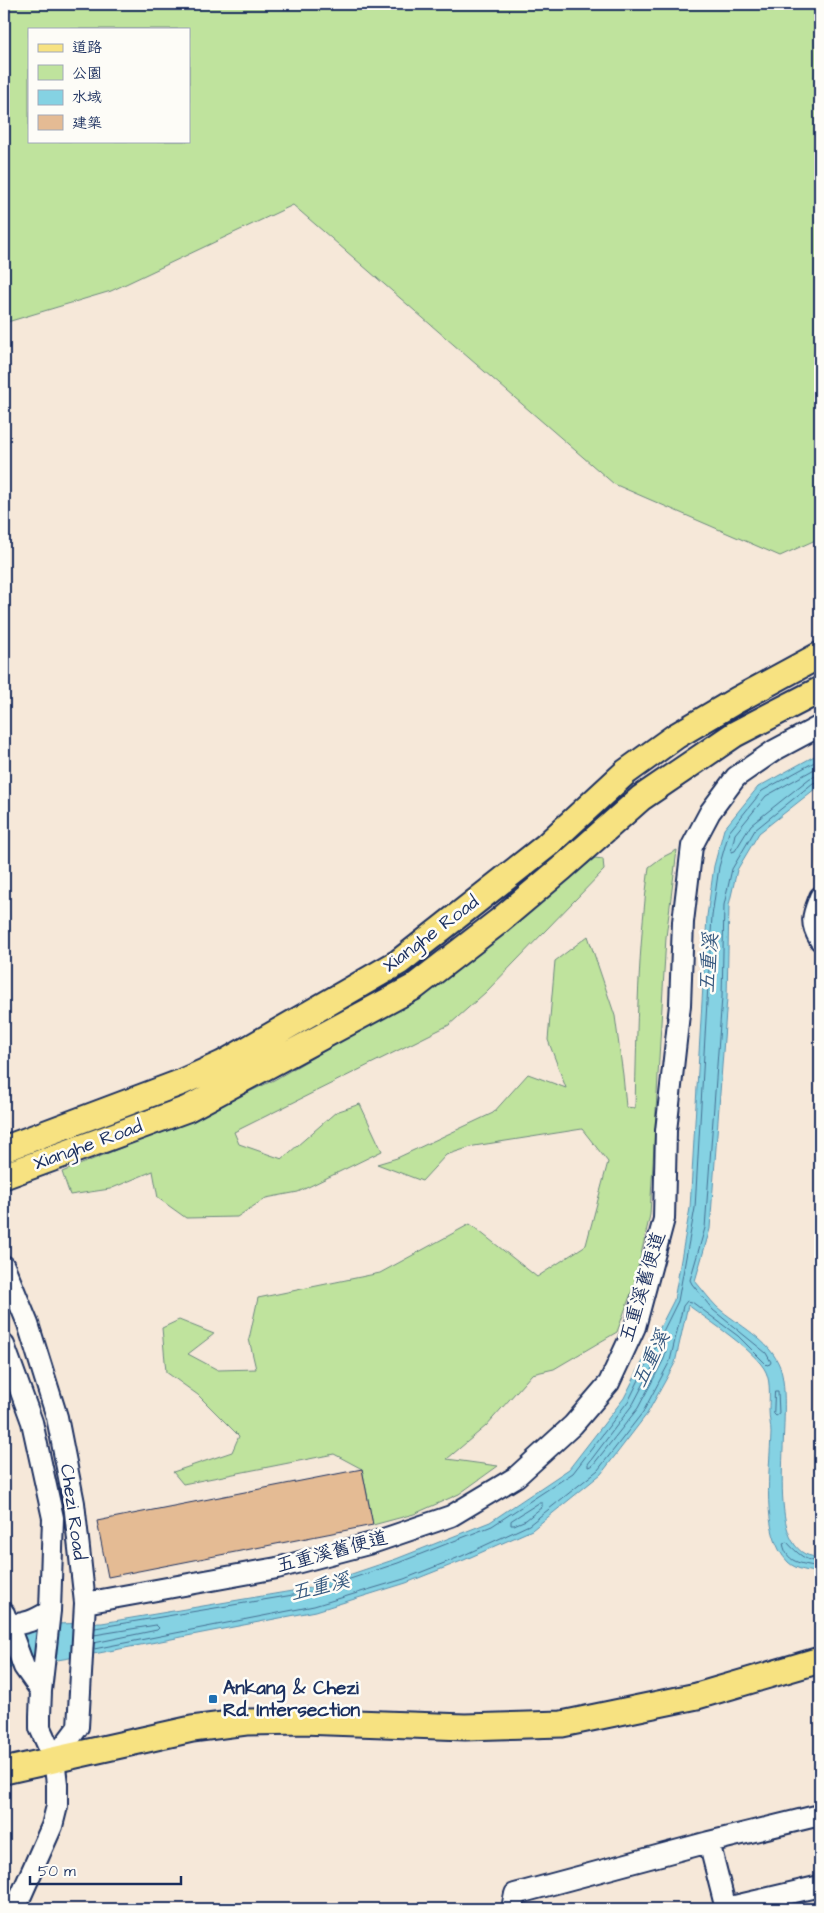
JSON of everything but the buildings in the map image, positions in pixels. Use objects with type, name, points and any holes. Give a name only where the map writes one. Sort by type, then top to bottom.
[{"type":"main road","name":"Xianghe Road","points":[[4,1149],[182,1082],[222,1064],[399,962],[546,846],[626,772],[676,736],[820,655]]},
{"type":"main road","name":"Xianghe Road","points":[[4,1176],[187,1110],[414,987],[498,922],[641,798],[735,734],[820,690]]},
{"type":"main road","points":[[4,1771],[192,1729],[246,1722],[302,1721],[464,1727],[562,1724],[697,1696],[820,1660]]},
{"type":"street","name":"五重溪舊便道","points":[[85,1603],[276,1568],[372,1543],[451,1516],[516,1476],[573,1425],[609,1383],[635,1328],[664,1219],[666,1131],[680,1005],[683,922],[692,846],[710,812],[736,777],[775,750],[820,726]]},
{"type":"street","points":[[820,897],[812,918],[820,940]]},
{"type":"street","name":"Chezi Road","points":[[4,1266],[28,1324],[57,1417],[74,1503],[85,1603],[78,1727],[54,1759]]},
{"type":"street","name":"Chezi Road","points":[[4,1345],[32,1422],[53,1518],[50,1611],[41,1691],[40,1728],[54,1759],[57,1806],[52,1826],[15,1909]]},
{"type":"street","points":[[6,1619],[18,1625],[32,1621],[50,1611]]},
{"type":"street","points":[[6,1619],[24,1667],[41,1691]]},
{"type":"street","points":[[512,1909],[515,1894],[709,1842],[820,1815]]},
{"type":"street","points":[[709,1842],[726,1909],[820,1886]]},
{"type":"green space","points":[[4,4],[820,4],[820,538],[780,556],[614,484],[293,205],[111,291],[4,323]]},
{"type":"green space","points":[[677,850],[666,937],[650,1215],[634,1285],[617,1332],[554,1369],[532,1374],[486,1426],[447,1459],[498,1466],[459,1494],[414,1514],[373,1525],[362,1469],[334,1454],[183,1484],[173,1472],[232,1452],[239,1436],[198,1395],[166,1372],[162,1328],[179,1320],[214,1334],[188,1354],[218,1370],[256,1369],[249,1339],[258,1298],[380,1273],[470,1224],[537,1277],[586,1245],[608,1162],[582,1129],[474,1146],[446,1155],[422,1181],[377,1164],[397,1158],[493,1113],[528,1074],[566,1088],[548,1040],[555,961],[588,936],[615,1016],[626,1107],[635,1108],[640,957],[649,867]]},
{"type":"green space","points":[[595,858],[603,859],[604,870],[486,992],[449,1025],[234,1132],[239,1144],[282,1159],[336,1112],[360,1104],[382,1151],[298,1192],[266,1198],[237,1217],[186,1218],[158,1198],[153,1171],[110,1189],[70,1195],[62,1172],[199,1116],[274,1080],[381,1018],[450,971]]},
{"type":"water","name":"五重溪","points":[[820,753],[820,785],[759,833],[737,870],[729,905],[727,998],[710,1229],[695,1281],[717,1307],[753,1334],[769,1349],[780,1367],[784,1386],[782,1468],[785,1521],[792,1541],[805,1554],[820,1558],[820,1573],[803,1570],[791,1565],[779,1550],[773,1535],[769,1500],[771,1433],[768,1376],[761,1364],[743,1346],[688,1305],[675,1363],[647,1414],[601,1474],[532,1530],[406,1583],[316,1611],[99,1653],[4,1669],[4,1625],[102,1623],[310,1588],[396,1559],[490,1522],[569,1469],[624,1398],[674,1300],[690,1208],[707,916],[714,866],[724,829],[758,787]]},
{"type":"place","name":"Ankang & Chezi Rd. Intersection","points":[[213,1699]]}]
